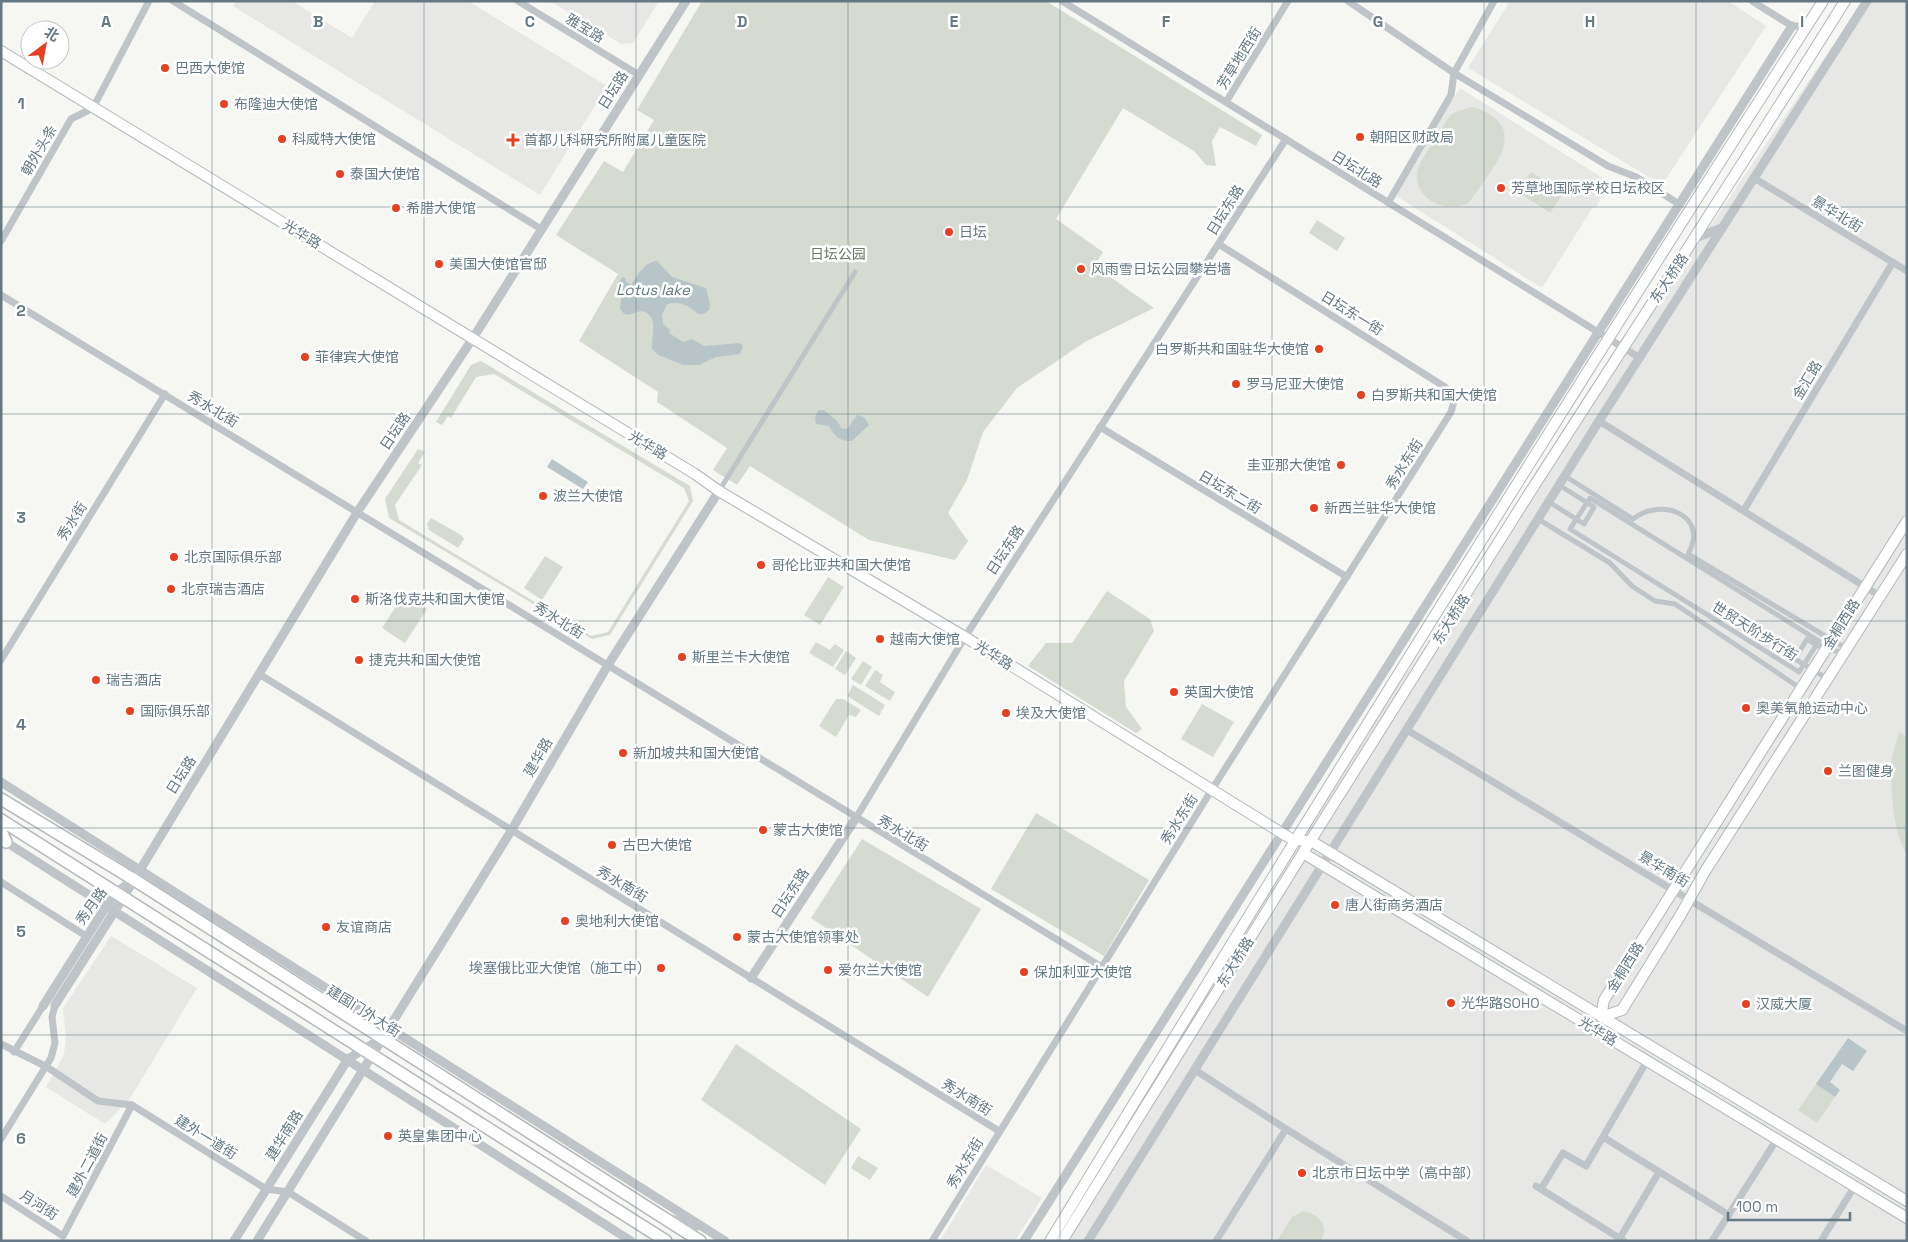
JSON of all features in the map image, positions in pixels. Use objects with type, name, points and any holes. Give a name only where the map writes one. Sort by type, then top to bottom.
[{"type":"highway","name":"建国门外大街","points":[[1,799],[133,879],[700,1241]]},
{"type":"highway","points":[[1,820],[666,1241]]},
{"type":"main road","name":"东大桥路","points":[[1050,1241],[1293,840],[1607,339],[1824,1]]},
{"type":"main road","name":"东大桥路","points":[[1062,1241],[1303,853],[1622,348],[1740,170],[1845,1]]},
{"type":"main road","name":"光华路","points":[[1,51],[695,474],[719,491],[965,637],[1211,791],[1283,832],[1293,840],[1311,842],[1907,1201]]},
{"type":"main road","name":"金桐西路","points":[[1600,1017],[1604,1000],[1674,890],[1808,667],[1865,587],[1907,521]]},
{"type":"main road","name":"金桐西路","points":[[1600,1017],[1622,1010],[1704,872],[1907,554]]},
{"type":"main road","name":"光华路","points":[[1303,853],[1907,1218]]},
{"type":"street","points":[[93,108],[149,1]]},
{"type":"street","points":[[173,1],[542,229]]},
{"type":"street","name":"雅宝路","points":[[518,1],[639,75]]},
{"type":"street","name":"日坛路","points":[[133,879],[358,511],[473,338],[686,1]]},
{"type":"street","name":"日坛北路","points":[[1062,1],[1640,358]]},
{"type":"street","name":"芳草地西街","points":[[1226,102],[1288,1]]},
{"type":"street","points":[[1348,1],[1454,73],[1608,166],[1636,177],[1679,204]]},
{"type":"street","points":[[1388,202],[1451,95],[1454,73],[1494,1]]},
{"type":"street","points":[[1752,1],[1792,26],[1808,26]]},
{"type":"street","points":[[1088,1241],[1331,854],[1559,485],[1867,1]]},
{"type":"street","points":[[1024,1241],[1792,26]]},
{"type":"street","name":"朝外头条","points":[[1,241],[72,119],[93,108]]},
{"type":"street","name":"日坛东路","points":[[751,978],[856,818],[965,637],[1286,140]]},
{"type":"street","name":"景华北街","points":[[1754,178],[1907,271]]},
{"type":"street","points":[[1695,238],[1722,228]]},
{"type":"street","name":"日坛东一街","points":[[1220,244],[1446,387],[1455,398],[1451,412]]},
{"type":"street","name":"金汇路","points":[[1744,510],[1893,262]]},
{"type":"street","points":[[719,491],[855,272]]},
{"type":"street","name":"秀水北街","points":[[1,295],[358,511],[1102,968]]},
{"type":"street","name":"秀水街","points":[[1,660],[165,394]]},
{"type":"street","name":"秀水东街","points":[[932,1241],[1211,791],[1451,412]]},
{"type":"street","points":[[1599,422],[1744,510],[1880,596]]},
{"type":"street","name":"日坛东二街","points":[[1100,427],[1347,577]]},
{"type":"street","points":[[1565,476],[1633,519],[1642,512],[1656,508],[1674,510],[1689,520],[1694,534],[1693,546],[1688,554],[1825,644],[1845,651]]},
{"type":"street","points":[[1549,502],[1584,524],[1594,507],[1559,485]]},
{"type":"street","name":"建华路","points":[[374,1056],[388,1027],[511,831],[608,665],[719,491]]},
{"type":"street","name":"世贸天阶步行街","points":[[1587,502],[1590,498],[1825,644]]},
{"type":"street","points":[[1576,519],[1587,502]]},
{"type":"street","points":[[1538,519],[1610,563],[1632,586],[1655,601],[1675,604],[1797,686]]},
{"type":"street","name":"世贸天阶步行街","points":[[1576,519],[1570,529],[1800,672],[1808,667]]},
{"type":"street","points":[[1828,679],[1795,659],[1807,639],[1845,651]]},
{"type":"street","name":"秀水南街","points":[[259,674],[998,1132]]},
{"type":"street","name":"景华南街","points":[[1407,730],[1907,1031]]},
{"type":"street","name":"建国门外大街","points":[[1,782],[725,1241]]},
{"type":"street","points":[[4,836],[115,911],[631,1241]]},
{"type":"street","name":"光华路","points":[[1293,840],[1303,853]]},
{"type":"street","name":"秀月路","points":[[14,1052],[106,905],[119,896],[133,879]]},
{"type":"street","points":[[1,882],[86,936]]},
{"type":"street","name":"秀月路","points":[[55,1005],[115,911],[119,896]]},
{"type":"street","points":[[1,1139],[46,1067],[55,1043],[52,1017],[55,1005]]},
{"type":"street","name":"建华南路","points":[[234,1241],[348,1059],[382,1038]]},
{"type":"street","points":[[1,1044],[46,1067],[98,1101],[132,1105]]},
{"type":"street","points":[[257,1241],[364,1069],[374,1056]]},
{"type":"street","points":[[1647,1061],[1586,1166],[1563,1153],[1538,1187],[1622,1240],[1659,1172]]},
{"type":"street","points":[[1195,1070],[1466,1241]]},
{"type":"street","name":"建外一道街","points":[[132,1105],[266,1189]]},
{"type":"street","name":"建外二道街","points":[[63,1236],[132,1105]]},
{"type":"street","points":[[1216,1241],[1286,1129]]},
{"type":"street","points":[[1603,1138],[1729,1215]]},
{"type":"street","points":[[1712,1241],[1777,1139]]},
{"type":"street","points":[[1821,1241],[1854,1187]]},
{"type":"street","points":[[266,1189],[288,1192],[366,1241]]},
{"type":"street","name":"月河街","points":[[1,1196],[63,1236]]},
{"type":"street","points":[[660,1215],[706,1229]]},
{"type":"shaded area","name":"首都儿科研究所附属儿童医院","points":[[236,1],[292,1],[352,38],[375,1],[468,1],[607,86],[540,195],[233,6]]},
{"type":"shaded area","points":[[550,1],[659,1],[633,43],[621,44]]},
{"type":"shaded area","points":[[1510,1],[1728,1],[1766,26],[1662,185],[1468,68]]},
{"type":"shaded area","points":[[1863,1],[1907,1],[1907,1241],[1053,1241],[1293,840]]},
{"type":"shaded area","name":"芳草地国际学校日坛校区","points":[[1460,88],[1609,182],[1596,208],[1593,207],[1542,288],[1393,194]]},
{"type":"shaded area","points":[[111,936],[197,988],[129,1100],[105,1124],[46,1087],[64,1055],[66,1037],[63,1008]]},
{"type":"shaded area","points":[[986,1165],[1042,1198],[1015,1241],[940,1241]]},
{"type":"green space","name":"日坛公园","points":[[702,1],[1046,1],[1262,135],[1256,146],[1220,127],[1212,141],[1216,166],[1206,165],[1194,151],[1123,108],[1056,219],[1103,252],[1095,266],[1154,308],[1085,342],[1017,388],[983,432],[967,480],[948,513],[968,541],[955,560],[869,540],[750,466],[737,485],[713,470],[727,448],[657,402],[658,392],[579,341],[618,274],[556,235],[604,161],[623,172],[654,120],[637,110]]},
{"type":"green space","points":[[1473,107],[1492,115],[1502,126],[1505,137],[1502,150],[1488,176],[1469,203],[1450,207],[1440,205],[1424,196],[1417,179],[1418,168],[1451,115]]},
{"type":"green space","points":[[1531,172],[1564,192],[1550,213],[1518,192]]},
{"type":"green space","points":[[1317,220],[1345,238],[1337,251],[1309,233]]},
{"type":"green space","points":[[481,361],[690,486],[693,501],[610,635],[592,639],[389,518],[385,499],[418,449],[425,452],[418,463],[422,465],[395,505],[399,520],[591,636],[608,632],[689,501],[684,488],[494,374],[476,377],[451,418],[448,416],[442,425],[436,422],[471,365]]},
{"type":"green space","points":[[431,518],[461,535],[464,539],[458,548],[429,530],[427,524]]},
{"type":"green space","points":[[545,556],[563,567],[542,600],[524,588]]},
{"type":"green space","points":[[828,577],[844,587],[820,625],[804,615]]},
{"type":"green space","points":[[1107,591],[1150,619],[1154,631],[1124,681],[1126,707],[1142,729],[1136,733],[1028,666],[1046,643],[1072,643]]},
{"type":"green space","points":[[404,594],[427,609],[405,643],[382,628]]},
{"type":"green space","points":[[816,642],[830,650],[835,644],[844,650],[833,667],[809,653]]},
{"type":"green space","points":[[846,651],[856,658],[845,675],[835,669]]},
{"type":"green space","points":[[863,661],[872,667],[861,685],[851,679]]},
{"type":"green space","points":[[875,670],[883,675],[880,682],[895,692],[890,701],[865,686]]},
{"type":"green space","points":[[853,685],[885,705],[879,716],[847,696]]},
{"type":"green space","points":[[836,699],[843,699],[861,710],[856,717],[849,715],[836,737],[819,726]]},
{"type":"green space","points":[[1202,704],[1234,722],[1213,757],[1181,739]]},
{"type":"green space","points":[[1899,732],[1907,737],[1907,854],[1898,834],[1895,821],[1891,782],[1893,752]]},
{"type":"green space","points":[[1036,813],[1149,880],[1104,956],[991,889]]},
{"type":"green space","points":[[862,839],[981,909],[928,997],[811,918]]},
{"type":"green space","points":[[736,1044],[861,1129],[825,1185],[701,1100]]},
{"type":"green space","points":[[1816,1084],[1835,1097],[1817,1123],[1798,1110]]},
{"type":"green space","points":[[858,1156],[878,1168],[870,1180],[851,1168]]},
{"type":"green space","points":[[1303,1211],[1309,1212],[1321,1221],[1324,1230],[1321,1241],[1277,1241],[1292,1217]]},
{"type":"water","name":"Lotus lake","points":[[657,261],[672,277],[706,288],[710,304],[709,310],[704,314],[698,314],[684,304],[667,304],[662,315],[663,324],[670,330],[669,333],[683,342],[692,339],[704,346],[740,343],[743,346],[740,354],[716,357],[699,365],[683,365],[658,355],[652,349],[652,319],[645,312],[641,311],[629,315],[623,313],[620,309],[623,286],[618,283],[623,277],[631,285],[645,266]]},
{"type":"water","points":[[818,410],[824,410],[837,421],[842,429],[848,428],[857,415],[864,417],[869,425],[852,441],[844,440],[835,435],[829,426],[816,424],[815,418]]},
{"type":"water","points":[[552,459],[588,482],[583,489],[547,467]]},
{"type":"water","points":[[1848,1038],[1867,1051],[1853,1071],[1842,1064],[1830,1082],[1840,1090],[1835,1097],[1816,1084]]},
{"type":"place","name":"巴西大使馆","points":[[165,68]]},
{"type":"place","name":"布隆迪大使馆","points":[[224,104]]},
{"type":"place","name":"朝阳区财政局","points":[[1360,137]]},
{"type":"place","name":"科威特大使馆","points":[[282,139]]},
{"type":"place","name":"首都儿科研究所附属儿童医院","points":[[513,140]]},
{"type":"place","name":"泰国大使馆","points":[[340,174]]},
{"type":"place","name":"芳草地国际学校日坛校区","points":[[1501,188]]},
{"type":"place","name":"希腊大使馆","points":[[396,208]]},
{"type":"place","name":"日坛","points":[[949,232]]},
{"type":"place","name":"美国大使馆官邸","points":[[439,264]]},
{"type":"place","name":"风雨雪日坛公园攀岩墙","points":[[1081,269]]},
{"type":"place","name":"白罗斯共和国驻华大使馆","points":[[1319,349]]},
{"type":"place","name":"菲律宾大使馆","points":[[305,357]]},
{"type":"place","name":"罗马尼亚大使馆","points":[[1236,384]]},
{"type":"place","name":"白罗斯共和国大使馆","points":[[1361,395]]},
{"type":"place","name":"圭亚那大使馆","points":[[1341,465]]},
{"type":"place","name":"波兰大使馆","points":[[543,496]]},
{"type":"place","name":"新西兰驻华大使馆","points":[[1314,508]]},
{"type":"place","name":"北京国际俱乐部","points":[[174,557]]},
{"type":"place","name":"哥伦比亚共和国大使馆","points":[[761,565]]},
{"type":"place","name":"北京瑞吉酒店","points":[[171,589]]},
{"type":"place","name":"斯洛伐克共和国大使馆","points":[[355,599]]},
{"type":"place","name":"越南大使馆","points":[[880,639]]},
{"type":"place","name":"斯里兰卡大使馆","points":[[682,657]]},
{"type":"place","name":"捷克共和国大使馆","points":[[359,660]]},
{"type":"place","name":"瑞吉酒店","points":[[96,680]]},
{"type":"place","name":"英国大使馆","points":[[1174,692]]},
{"type":"place","name":"奥美氧舱运动中心","points":[[1746,708]]},
{"type":"place","name":"国际俱乐部","points":[[130,711]]},
{"type":"place","name":"埃及大使馆","points":[[1006,713]]},
{"type":"place","name":"新加坡共和国大使馆","points":[[623,753]]},
{"type":"place","name":"兰图健身","points":[[1828,771]]},
{"type":"place","name":"蒙古大使馆","points":[[763,830]]},
{"type":"place","name":"古巴大使馆","points":[[612,845]]},
{"type":"place","name":"唐人街商务酒店","points":[[1335,905]]},
{"type":"place","name":"奥地利大使馆","points":[[565,921]]},
{"type":"place","name":"友谊商店","points":[[326,927]]},
{"type":"place","name":"蒙古大使馆领事处","points":[[737,937]]},
{"type":"place","name":"埃塞俄比亚大使馆（施工中）","points":[[661,968]]},
{"type":"place","name":"爱尔兰大使馆","points":[[828,970]]},
{"type":"place","name":"保加利亚大使馆","points":[[1024,972]]},
{"type":"place","name":"光华路SOHO","points":[[1451,1003]]},
{"type":"place","name":"汉威大厦","points":[[1746,1004]]},
{"type":"place","name":"英皇集团中心","points":[[388,1136]]},
{"type":"place","name":"北京市日坛中学（高中部）","points":[[1302,1173]]}]
